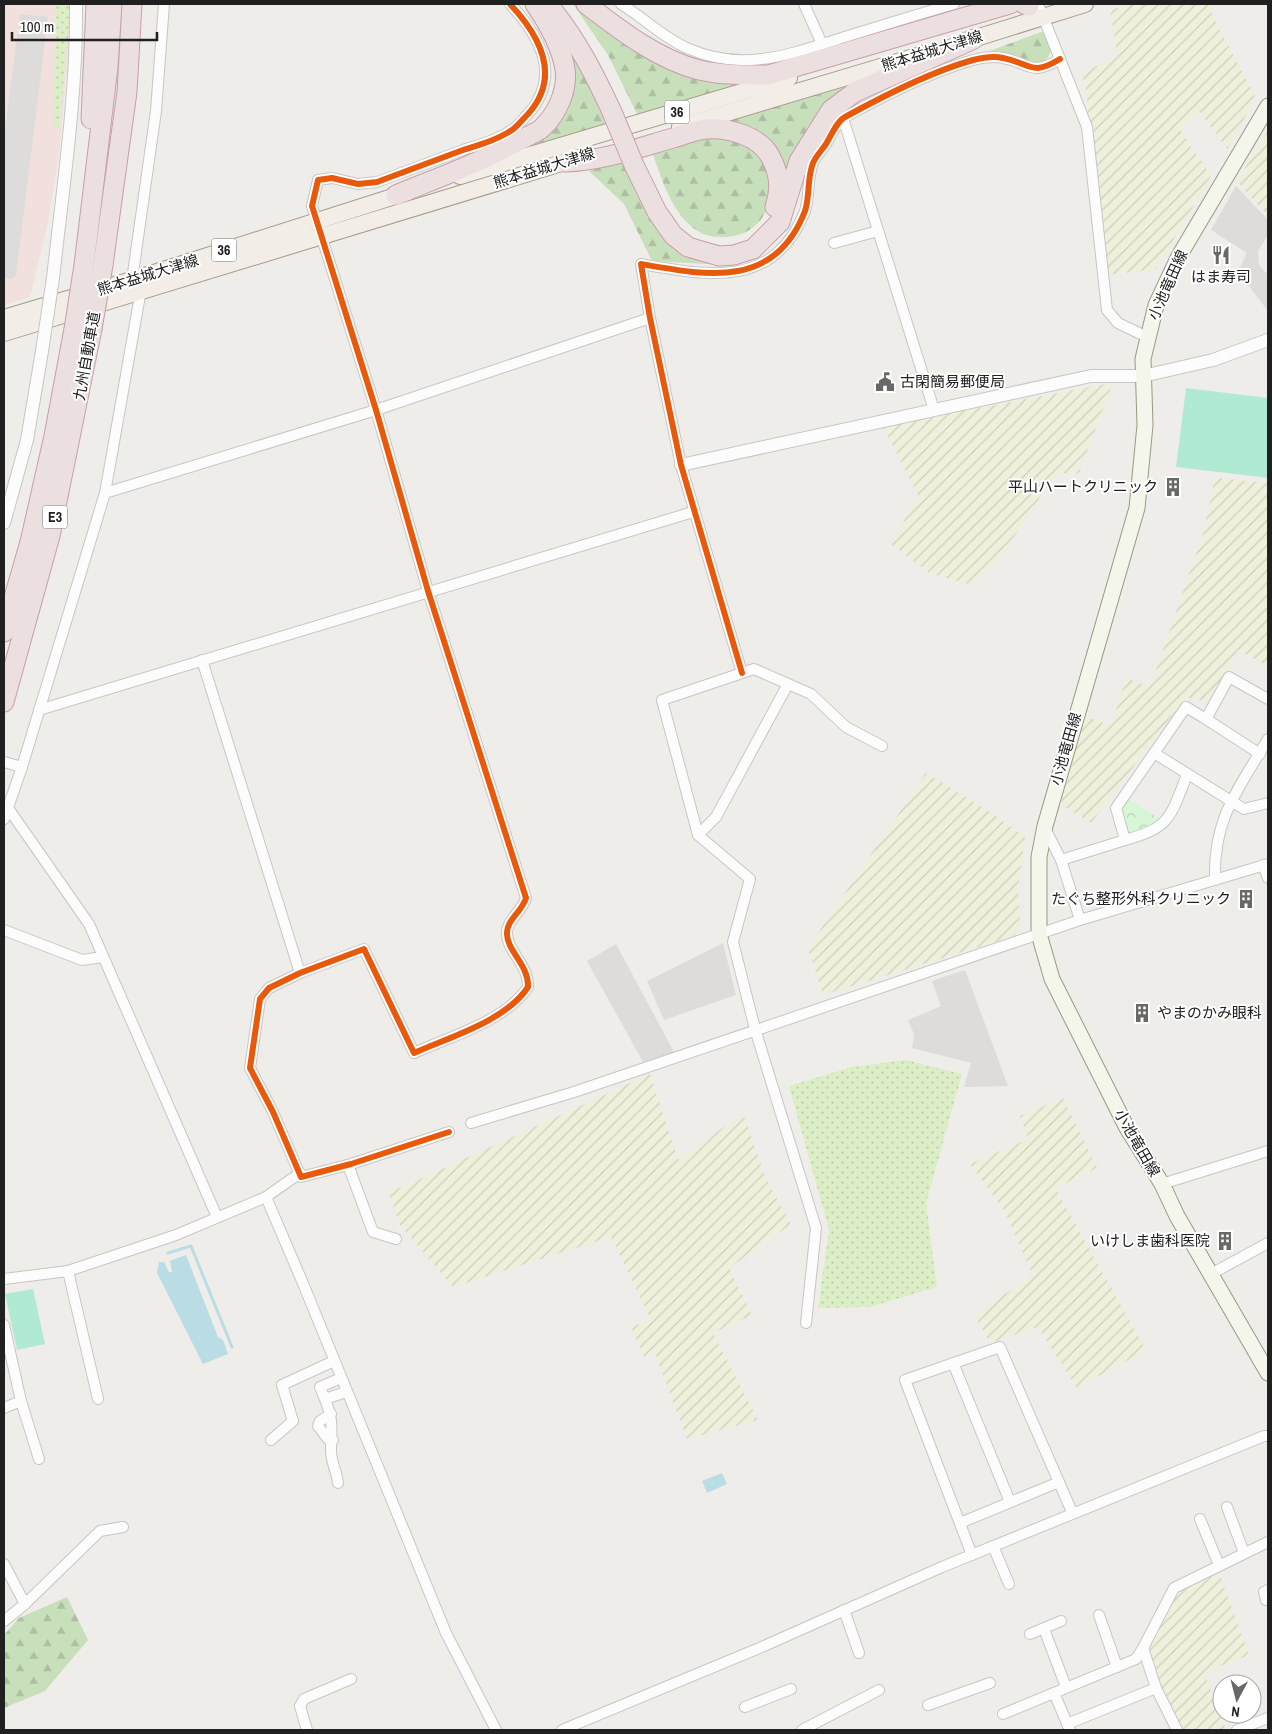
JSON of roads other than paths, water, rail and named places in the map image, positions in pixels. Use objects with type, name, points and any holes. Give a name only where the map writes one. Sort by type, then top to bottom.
[{"type":"highway","points":[[84,265],[96,4]]},
{"type":"highway","name":"九州自動車道","points":[[4,702],[50,536],[83,329],[84,265],[108,67],[112,4]]},
{"type":"highway","name":"九州自動車道","points":[[4,632],[30,542],[83,329],[103,265],[127,92],[132,4]]},
{"type":"highway","points":[[396,195],[496,154],[541,129],[557,109],[564,91],[566,71],[550,28],[535,4]]},
{"type":"highway","points":[[548,4],[570,32],[619,111]]},
{"type":"highway","points":[[559,4],[591,46],[641,163],[657,212],[673,235],[688,247],[719,256],[734,255],[752,249],[780,222],[799,161],[815,132],[831,110],[854,92],[974,39]]},
{"type":"highway","points":[[586,4],[645,46],[676,61],[699,70],[752,75],[768,75],[1030,6]]},
{"type":"highway","points":[[565,162],[589,161],[707,129],[738,132],[767,150],[774,164],[779,179],[779,193],[774,211],[765,225],[750,240],[728,247],[704,244],[683,233],[669,214],[641,163]]},
{"type":"main road","name":"熊本益城大津線","points":[[4,333],[317,221],[396,195],[1030,6],[1085,4]]},
{"type":"main road","name":"熊本益城大津線","points":[[4,318],[322,237],[974,39],[1030,6]]},
{"type":"main road","name":"小池竜田線","points":[[1268,106],[1180,256],[1156,306],[1143,359],[1145,425],[1137,508],[1038,856],[1039,934],[1052,979],[1127,1128],[1162,1184],[1210,1274],[1268,1373]]},
{"type":"street","points":[[4,523],[27,440],[53,278],[72,104],[77,38],[76,4]]},
{"type":"street","points":[[4,819],[22,767],[105,493],[136,285],[156,111],[164,4]]},
{"type":"street","points":[[449,1132],[348,1165],[301,1177],[250,1068],[260,998],[269,988],[300,973],[364,949],[414,1053],[485,1022],[523,995],[528,987],[526,972],[506,936],[509,924],[523,908],[526,898],[428,591],[376,410],[312,206],[318,180],[332,178],[358,184],[377,182],[503,136],[514,128],[534,106],[546,84],[544,59],[537,41],[510,4]]},
{"type":"street","points":[[621,4],[657,32],[687,48],[708,56],[737,61],[770,59],[954,4]]},
{"type":"street","points":[[804,4],[822,44]]},
{"type":"street","points":[[1030,6],[1060,59],[1087,127],[1107,310],[1118,323],[1147,337]]},
{"type":"street","points":[[742,673],[693,512],[681,465],[650,318],[641,264],[707,274],[734,273],[754,269],[774,257],[795,234],[806,209],[813,163],[843,118],[932,75],[974,60],[1003,58],[1035,68],[1048,67],[1060,59]]},
{"type":"street","points":[[843,118],[934,410]]},
{"type":"street","points":[[834,243],[878,231]]},
{"type":"street","points":[[105,493],[376,410],[650,318]]},
{"type":"street","points":[[681,465],[1091,376],[1143,376],[1213,360],[1268,340]]},
{"type":"street","points":[[38,710],[693,512]]},
{"type":"street","points":[[202,660],[300,973]]},
{"type":"street","points":[[806,1323],[816,1228],[755,1028],[733,942],[750,879],[698,835],[662,700],[754,670],[811,694],[846,727],[882,746]]},
{"type":"street","points":[[1206,719],[1228,677],[1268,699]]},
{"type":"street","points":[[698,835],[716,817],[788,684]]},
{"type":"street","points":[[1126,840],[1116,808],[1186,707],[1260,754]]},
{"type":"street","points":[[1215,880],[1214,862],[1221,822],[1231,801],[1268,740]]},
{"type":"street","points":[[1154,753],[1244,810],[1268,803]]},
{"type":"street","points":[[4,762],[22,767]]},
{"type":"street","points":[[1061,860],[1150,834],[1162,827],[1172,813],[1187,775]]},
{"type":"street","points":[[8,808],[89,924],[217,1217]]},
{"type":"street","points":[[1045,826],[1061,860],[1080,920]]},
{"type":"street","points":[[471,1123],[574,1092],[755,1028],[1080,920],[1266,865],[1268,878]]},
{"type":"street","points":[[4,930],[82,960],[103,957]]},
{"type":"street","points":[[1162,1184],[1268,1151]]},
{"type":"street","points":[[348,1165],[373,1232],[396,1239]]},
{"type":"street","points":[[4,1279],[68,1271],[176,1235],[266,1197],[300,1173]]},
{"type":"street","points":[[266,1197],[446,1633],[496,1730]]},
{"type":"street","points":[[1210,1274],[1268,1243]]},
{"type":"street","points":[[68,1271],[98,1399]]},
{"type":"street","points":[[4,1325],[21,1401],[39,1459]]},
{"type":"street","points":[[972,1555],[906,1380],[1000,1346],[1072,1512]]},
{"type":"street","points":[[271,1440],[293,1421],[282,1385],[334,1361]]},
{"type":"street","points":[[953,1363],[1010,1502]]},
{"type":"street","points":[[338,1483],[331,1452],[333,1440],[330,1414],[320,1387],[341,1378]]},
{"type":"street","points":[[325,1399],[346,1392]]},
{"type":"street","points":[[4,1408],[21,1401]]},
{"type":"street","points":[[330,1414],[320,1421],[318,1426],[328,1439],[333,1440]]},
{"type":"street","points":[[562,1730],[764,1646],[1072,1512],[1268,1436]]},
{"type":"street","points":[[960,1523],[1059,1482]]},
{"type":"street","points":[[1227,1507],[1244,1553]]},
{"type":"street","points":[[1200,1519],[1219,1565]]},
{"type":"street","points":[[4,1621],[25,1604],[100,1530],[123,1527]]},
{"type":"street","points":[[1003,1714],[1136,1659],[1174,1588],[1268,1542]]},
{"type":"street","points":[[994,1546],[1009,1584]]},
{"type":"street","points":[[4,1564],[25,1604]]},
{"type":"street","points":[[844,1610],[859,1653]]},
{"type":"street","points":[[1098,1615],[1117,1667]]},
{"type":"street","points":[[1030,1634],[1061,1621]]},
{"type":"street","points":[[1044,1629],[1066,1687]]},
{"type":"street","points":[[1143,1648],[1156,1688],[1177,1730]]},
{"type":"street","points":[[307,1730],[300,1706],[304,1699],[351,1679]]},
{"type":"street","points":[[928,1705],[990,1683]]},
{"type":"street","points":[[745,1707],[791,1688]]},
{"type":"street","points":[[1054,1693],[1069,1727],[1156,1688]]},
{"type":"street","points":[[802,1730],[879,1690]]},
{"type":"street","points":[[1237,1730],[1252,1724]]},
{"type":"water","points":[[186,1255],[218,1337],[223,1340],[228,1354],[203,1364],[157,1273],[159,1262],[164,1262],[169,1272],[172,1272],[170,1261]]},
{"type":"water","points":[[722,1473],[727,1484],[707,1493],[702,1481]]},
{"type":"waterway","points":[[168,1253],[191,1246],[232,1347]]},
{"type":"place","name":"はま寿司","points":[[1221,255]]},
{"type":"place","name":"古閑簡易郵便局","points":[[885,382]]},
{"type":"place","name":"平山ハートクリニック","points":[[1173,487]]},
{"type":"place","name":"たぐち整形外科クリニック","points":[[1246,899]]},
{"type":"place","name":"やまのかみ眼科","points":[[1142,1013]]},
{"type":"place","name":"いけしま歯科医院","points":[[1225,1241]]}]
